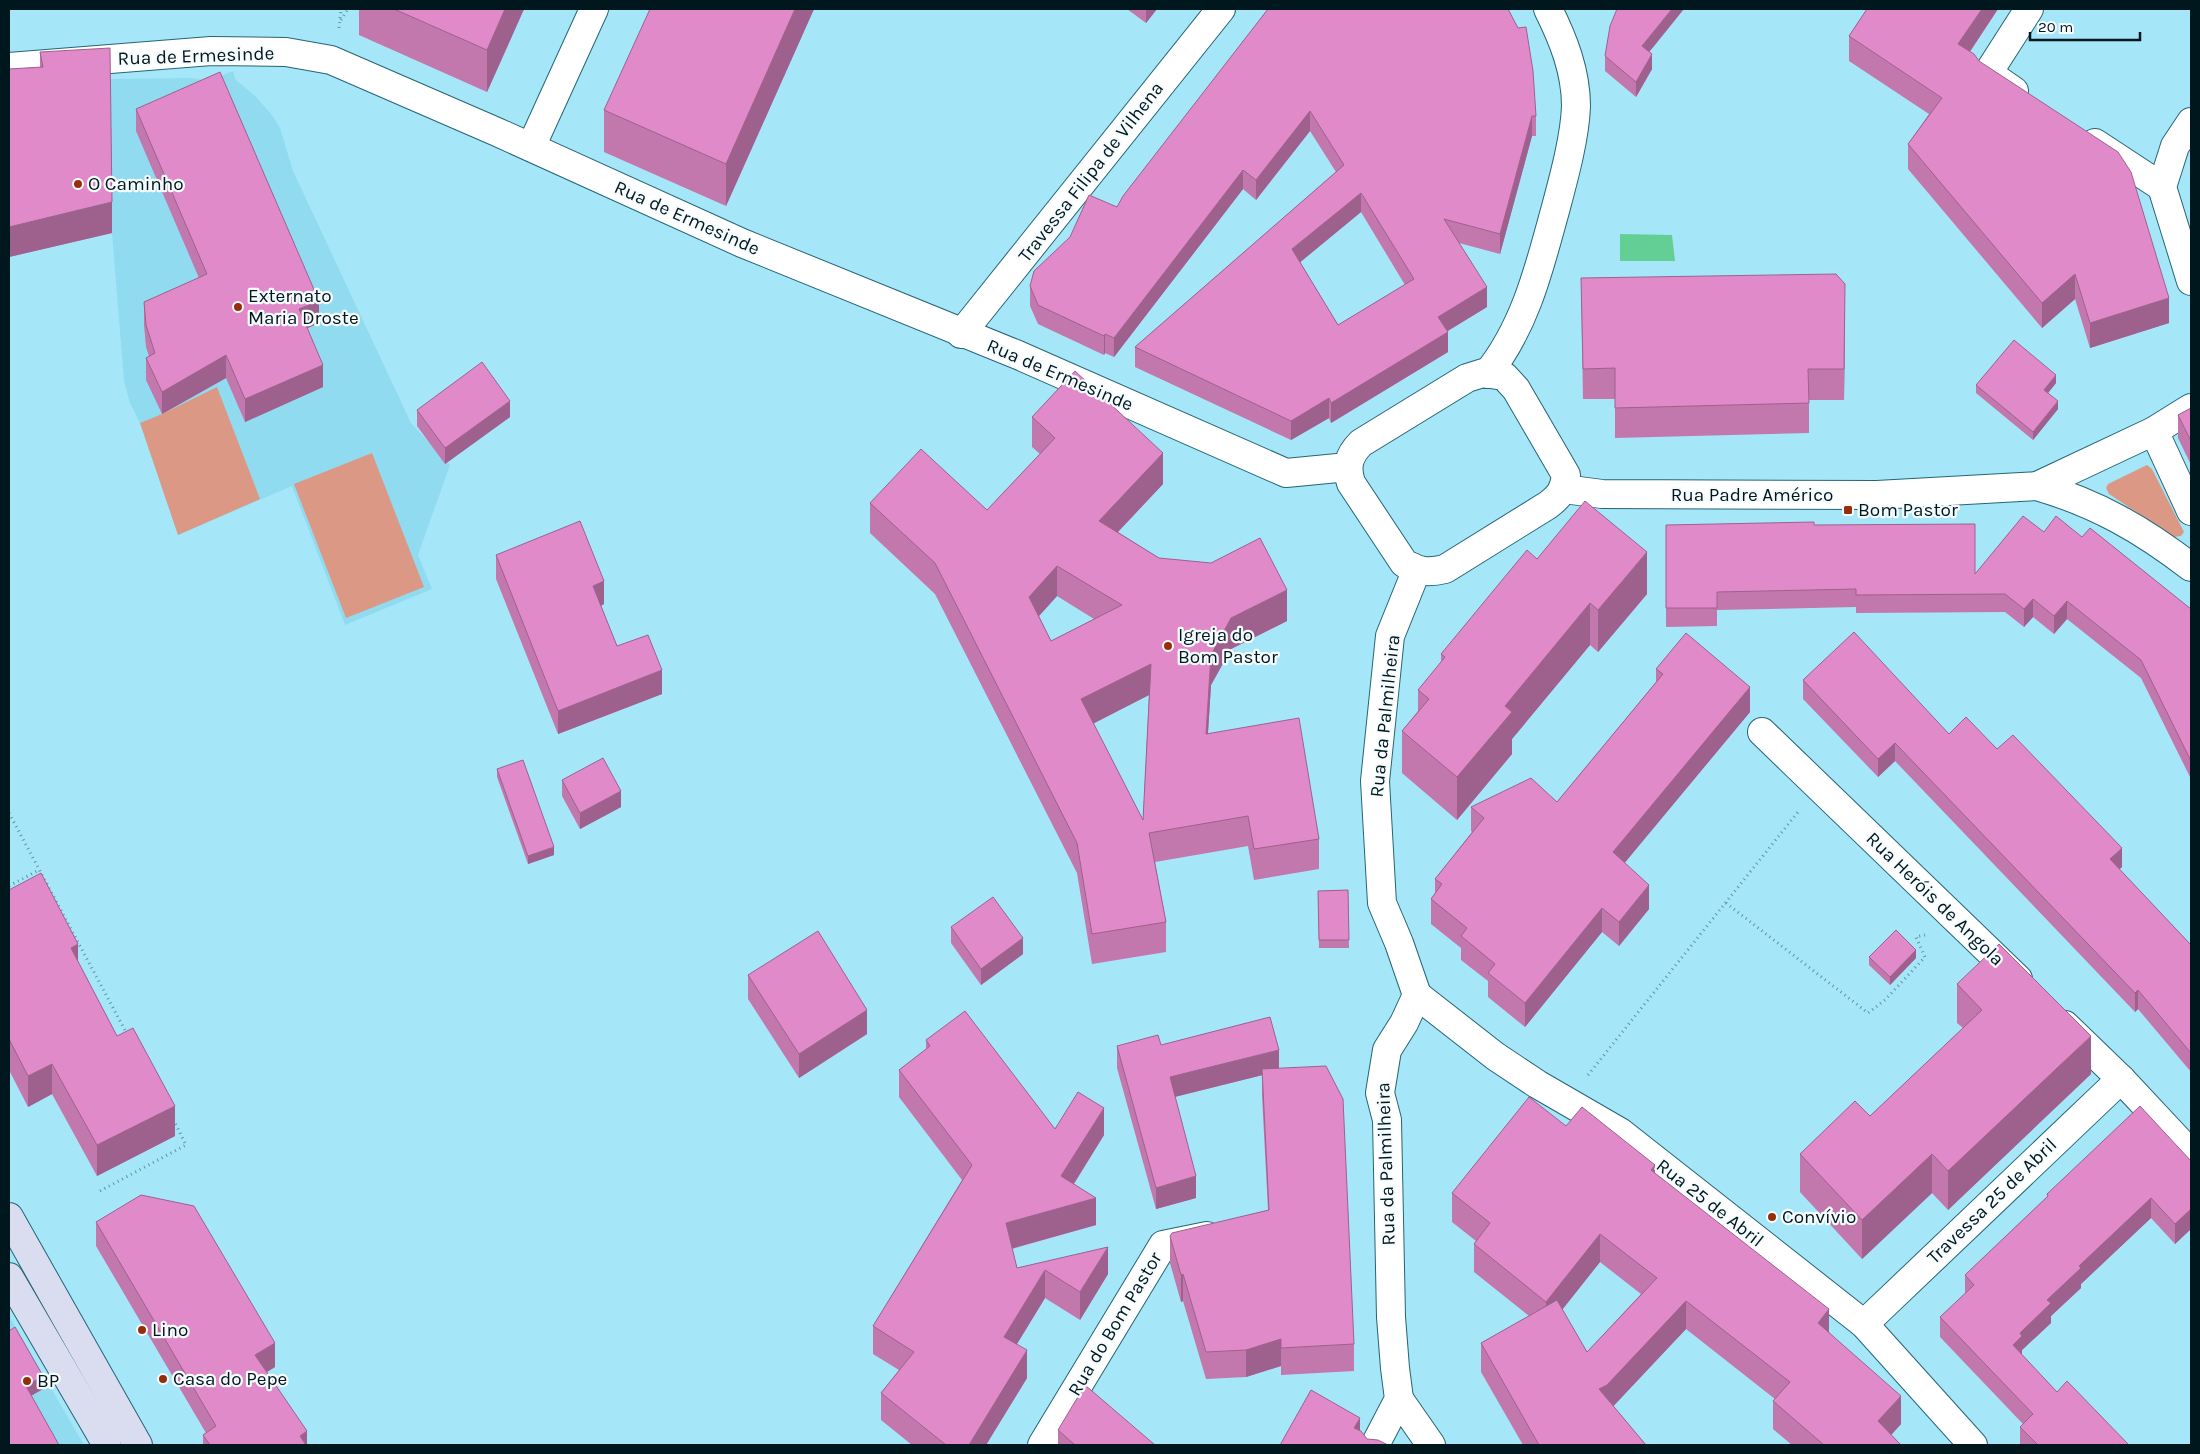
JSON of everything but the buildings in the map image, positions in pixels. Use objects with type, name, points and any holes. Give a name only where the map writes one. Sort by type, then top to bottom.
[{"type":"main road","points":[[9,1217],[138,1445]]},
{"type":"main road","points":[[45,1282],[14,1287],[107,1445]]},
{"type":"street","points":[[531,147],[594,9]]},
{"type":"street","name":"Travessa Filipa de Vilhena","points":[[961,334],[1221,9]]},
{"type":"street","points":[[1487,374],[1503,354],[1518,325],[1540,268],[1566,168],[1576,106],[1565,21],[1548,9]]},
{"type":"street","points":[[2029,9],[1988,74],[2036,105]]},
{"type":"street","name":"Rua de Ermesinde","points":[[9,67],[211,51],[286,52],[331,60],[531,147],[742,243],[961,334],[1018,355],[1286,473],[1348,467]]},
{"type":"street","points":[[2191,122],[2175,146],[2162,187],[2191,281]]},
{"type":"street","points":[[2076,131],[2162,187]]},
{"type":"street","points":[[1487,374],[1504,376],[1516,389],[1566,474],[1564,488],[1561,495],[1548,505],[1446,569],[1431,572],[1417,571],[1404,563],[1351,484],[1347,470],[1351,453],[1360,443],[1468,378],[1487,374]]},
{"type":"street","name":"Rua Padre Américo","points":[[1564,488],[1602,494],[1876,495],[2037,486],[2154,432],[2191,408]]},
{"type":"street","points":[[2154,432],[2191,511]]},
{"type":"street","points":[[2037,486],[2073,497],[2110,514],[2157,541],[2191,567]]},
{"type":"street","name":"Rua da Palmilheira","points":[[1399,1399],[1391,1317],[1387,1120],[1380,1093],[1387,1050],[1404,1024],[1417,995],[1399,943],[1382,903],[1375,781],[1390,636],[1413,579],[1412,567]]},
{"type":"street","name":"Rua Heróis de Angola","points":[[1762,732],[2043,1003],[2189,1148]]},
{"type":"street","name":"Rua 25 de Abril","points":[[1417,995],[1495,1056],[1620,1132],[1864,1324],[1973,1445]]},
{"type":"street","name":"Travessa 25 de Abril","points":[[1864,1324],[2120,1079]]},
{"type":"street","name":"Rua do Bom Pastor","points":[[1042,1445],[1163,1245],[1211,1235]]},
{"type":"street","points":[[1375,1445],[1399,1399],[1431,1445]]},
{"type":"path","points":[[341,20],[348,9]]},
{"type":"path","points":[[1596,1064],[1818,787]]},
{"type":"path","points":[[9,813],[131,1042]]},
{"type":"path","points":[[9,886],[39,870]]},
{"type":"path","points":[[1726,903],[1868,1013],[1885,1000],[1925,957]]},
{"type":"path","points":[[100,1191],[186,1145],[172,1119]]},
{"type":"shaded area","name":"Externato Maria Droste","points":[[233,71],[235,79],[255,96],[272,115],[280,128],[293,171],[411,423],[450,465],[418,555],[432,589],[345,625],[292,486],[178,535],[140,423],[130,403],[124,381],[112,233],[110,79],[192,78],[209,81]]},
{"type":"shaded area","points":[[1620,234],[1672,235],[1675,261],[1620,261]]},
{"type":"shaded area","points":[[217,387],[260,499],[178,535],[140,423]]},
{"type":"shaded area","points":[[372,453],[424,587],[346,618],[294,484]]},
{"type":"shaded area","points":[[2147,465],[2152,469],[2184,532],[2181,536],[2174,537],[2109,494],[2106,488],[2108,484]]},
{"type":"shaded area","name":"BP","points":[[9,1316],[84,1445],[9,1445]]},
{"type":"place","name":"O Caminho","points":[[78,184]]},
{"type":"place","name":"Externato Maria Droste","points":[[238,307]]},
{"type":"place","name":"Bom Pastor","points":[[1848,510]]},
{"type":"place","name":"Igreja do Bom Pastor","points":[[1168,646]]},
{"type":"place","name":"Convívio","points":[[1772,1217]]},
{"type":"place","name":"Lino","points":[[142,1330]]},
{"type":"place","name":"Casa do Pepe","points":[[163,1379]]},
{"type":"place","name":"BP","points":[[27,1381]]}]
